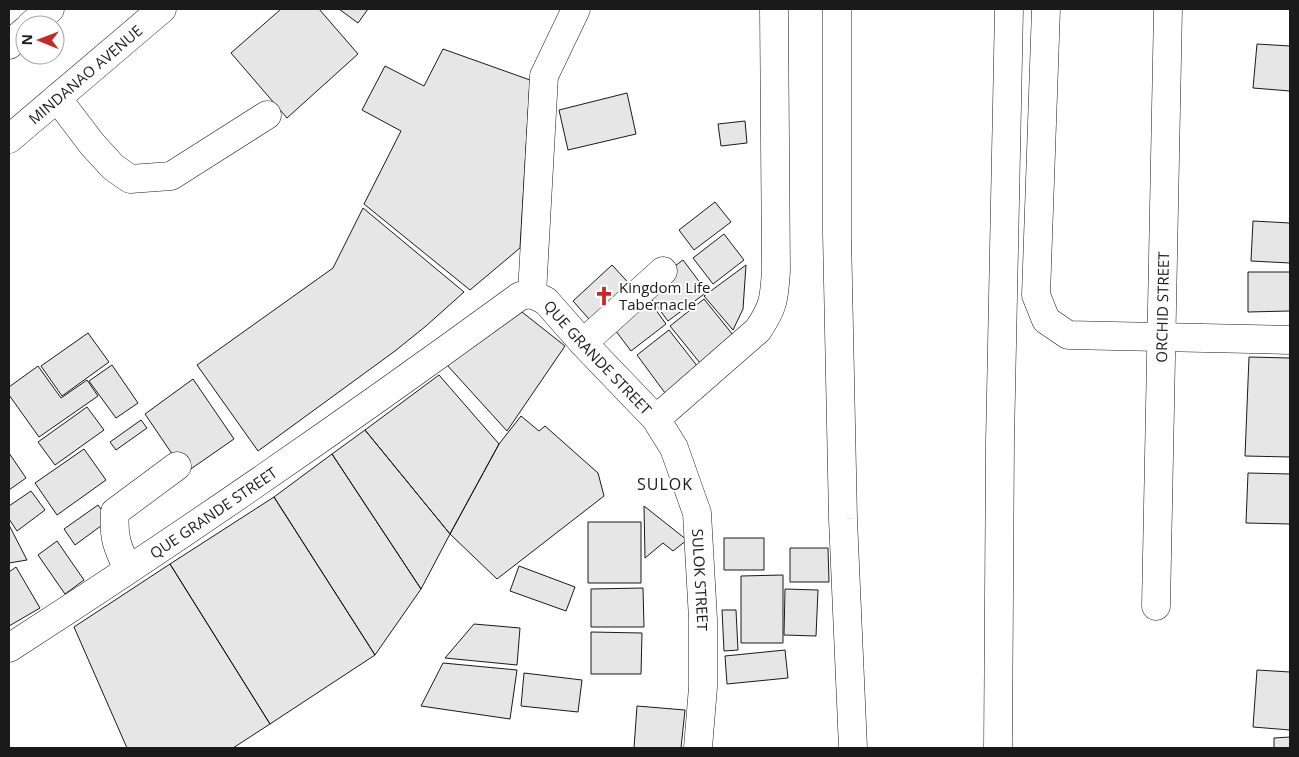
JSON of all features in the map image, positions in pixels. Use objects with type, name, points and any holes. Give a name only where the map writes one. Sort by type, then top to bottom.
[{"type":"main road","name":"MINDANAO AVENUE","points":[[9,139],[162,9]]},
{"type":"main road","points":[[532,294],[544,76],[576,9]]},
{"type":"main road","name":"QUE GRANDE STREET","points":[[9,648],[396,387],[520,296],[532,294],[546,301],[582,343],[656,419],[758,330],[769,313],[774,298],[776,271],[774,9]]},
{"type":"main road","points":[[837,9],[837,234],[843,519],[852,748]]},
{"type":"main road","points":[[998,748],[1000,441],[1009,9]]},
{"type":"main road","points":[[1046,9],[1036,295],[1046,320],[1068,335],[1290,340]]},
{"type":"main road","name":"ORCHID STREET","points":[[1156,606],[1168,9]]},
{"type":"main road","points":[[57,98],[92,144],[114,167],[130,179],[171,176],[267,115]]},
{"type":"main road","points":[[582,343],[663,271]]},
{"type":"main road","name":"SULOK STREET","points":[[656,419],[674,448],[697,513],[703,619],[702,688],[698,748]]},
{"type":"main road","points":[[128,569],[116,543],[114,530],[115,512],[176,466]]},
{"type":"building","points":[[281,9],[319,9],[358,54],[287,118],[231,53]]},
{"type":"building","points":[[339,9],[368,9],[358,23]]},
{"type":"building","points":[[1257,44],[1290,46],[1290,91],[1253,88]]},
{"type":"building","points":[[443,49],[530,80],[520,248],[470,290],[364,204],[401,131],[362,110],[385,66],[424,86]]},
{"type":"building","points":[[627,93],[636,134],[568,150],[559,110]]},
{"type":"building","points":[[745,121],[747,143],[721,146],[718,124]]},
{"type":"building","points":[[715,202],[731,222],[694,250],[679,230]]},
{"type":"building","points":[[363,208],[464,292],[395,351],[258,451],[197,365],[333,268]]},
{"type":"building","points":[[1253,221],[1290,223],[1290,263],[1251,261]]},
{"type":"building","points":[[724,234],[744,260],[713,284],[693,258]]},
{"type":"building","points":[[683,260],[707,292],[668,321],[644,289]]},
{"type":"building","name":"Kingdom Life Tabernacle","points":[[612,265],[636,291],[596,327],[573,301]]},
{"type":"building","points":[[746,265],[743,309],[733,330],[704,296]]},
{"type":"building","points":[[1248,272],[1290,272],[1290,311],[1248,312]]},
{"type":"building","points":[[645,295],[666,324],[631,351],[609,322]]},
{"type":"building","points":[[704,299],[733,335],[700,363],[670,326]]},
{"type":"building","points":[[522,312],[565,346],[507,431],[447,365]]},
{"type":"building","points":[[669,330],[698,367],[665,393],[637,355]]},
{"type":"building","points":[[88,333],[109,362],[62,396],[41,366]]},
{"type":"building","points":[[1249,357],[1290,358],[1290,457],[1245,456]]},
{"type":"building","points":[[112,365],[138,403],[116,418],[89,381]]},
{"type":"building","points":[[38,366],[61,398],[87,380],[98,396],[39,437],[9,395],[9,387]]},
{"type":"building","points":[[439,375],[499,444],[450,534],[365,430]]},
{"type":"building","points":[[193,379],[234,439],[185,473],[145,414]]},
{"type":"building","points":[[87,407],[104,430],[55,465],[38,442]]},
{"type":"building","points":[[521,416],[539,431],[545,426],[598,473],[604,496],[497,579],[450,534],[499,444]]},
{"type":"building","points":[[141,420],[147,428],[116,450],[110,442]]},
{"type":"building","points":[[365,430],[450,534],[421,589],[332,454]]},
{"type":"building","points":[[84,449],[106,480],[57,515],[35,483]]},
{"type":"building","points":[[9,453],[26,478],[9,490]]},
{"type":"building","points":[[332,454],[421,589],[375,655],[274,497]]},
{"type":"building","points":[[1248,473],[1290,474],[1290,524],[1246,523]]},
{"type":"building","points":[[31,491],[45,510],[17,531],[9,519],[9,506]]},
{"type":"building","points":[[274,497],[375,655],[270,724],[170,564]]},
{"type":"building","points":[[98,505],[109,520],[75,545],[64,529]]},
{"type":"building","points":[[644,506],[687,540],[673,551],[663,543],[645,558]]},
{"type":"building","points":[[588,522],[641,522],[641,583],[588,583]]},
{"type":"building","points":[[9,525],[27,560],[9,563]]},
{"type":"building","points":[[724,538],[764,538],[764,570],[724,570]]},
{"type":"building","points":[[57,541],[84,580],[65,594],[38,555]]},
{"type":"building","points":[[790,548],[828,548],[829,582],[790,582]]},
{"type":"building","points":[[170,564],[270,724],[233,748],[127,748],[74,627]]},
{"type":"building","points":[[519,566],[575,587],[566,611],[510,591]]},
{"type":"building","points":[[16,567],[40,608],[9,626],[9,572]]},
{"type":"building","points":[[783,575],[783,643],[741,643],[741,576]]},
{"type":"building","points":[[643,588],[644,627],[591,627],[591,589]]},
{"type":"building","points":[[785,589],[818,590],[816,636],[784,635]]},
{"type":"building","points":[[722,610],[736,610],[738,650],[724,651]]},
{"type":"building","points":[[474,624],[520,628],[517,665],[445,658]]},
{"type":"building","points":[[591,632],[642,633],[641,674],[591,674]]},
{"type":"building","points":[[785,650],[788,678],[727,684],[725,656]]},
{"type":"building","points":[[443,663],[517,670],[510,719],[421,706]]},
{"type":"building","points":[[1257,670],[1290,672],[1290,730],[1253,727]]},
{"type":"building","points":[[524,673],[582,680],[578,712],[521,706]]},
{"type":"building","points":[[637,706],[685,710],[681,748],[634,748]]},
{"type":"building","points":[[1290,737],[1290,748],[1274,748],[1274,738]]},
{"type":"place","name":"Kingdom Life Tabernacle","points":[[604,296]]},
{"type":"district","name":"SULOK","points":[[665,484]]}]
